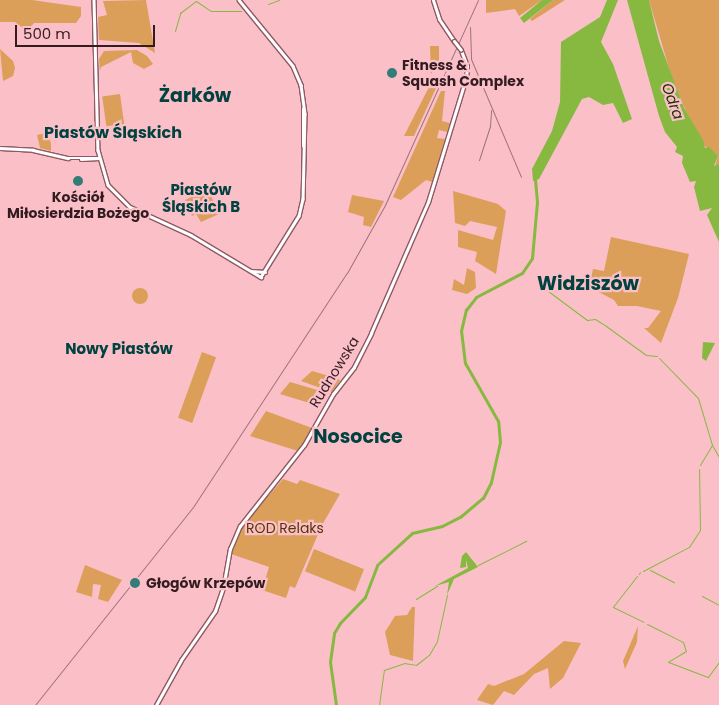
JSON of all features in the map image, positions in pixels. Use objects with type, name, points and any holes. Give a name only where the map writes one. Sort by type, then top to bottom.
[{"type":"main road","name":"Rudnowska","points":[[156,705],[181,660],[216,611],[224,588],[230,549],[240,526],[304,445],[333,394],[354,367],[371,333],[428,200],[466,78],[467,66],[461,50],[439,19],[433,0]]},
{"type":"street","points":[[94,0],[98,150],[101,168],[111,190],[127,205],[191,235],[261,277]]},
{"type":"street","points":[[239,0],[293,66],[304,102],[304,150],[299,216],[261,277]]},
{"type":"street","points":[[0,148],[80,158],[99,158]]},
{"type":"street","points":[[90,159],[98,150]]},
{"type":"street","points":[[90,159],[101,168]]},
{"type":"street","points":[[248,270],[261,277]]},
{"type":"street","points":[[257,274],[266,271]]},
{"type":"green space","points":[[0,0],[32,0],[81,7],[81,16],[76,23],[34,23],[27,31],[15,22],[0,22]]},
{"type":"green space","points":[[146,0],[155,53],[139,43],[99,40],[98,17],[107,15],[103,1]]},
{"type":"green space","points":[[486,0],[542,0],[519,16],[515,9],[486,13]]},
{"type":"green space","points":[[553,0],[565,0],[532,21],[530,19]]},
{"type":"green space","points":[[649,0],[719,0],[719,164],[715,167],[718,156],[702,144],[702,139],[692,125],[673,82]]},
{"type":"green space","points":[[430,46],[439,46],[439,61],[431,74]]},
{"type":"green space","points":[[0,49],[13,61],[15,68],[13,76],[3,81]]},
{"type":"green space","points":[[137,50],[147,56],[153,64],[144,69],[133,63],[131,52],[101,67],[100,71],[99,59],[104,51]]},
{"type":"green space","points":[[430,85],[436,88],[414,136],[404,136]]},
{"type":"green space","points":[[441,91],[445,91],[442,121],[450,123],[447,132],[439,130],[437,138],[445,139],[432,182],[426,180],[401,200],[393,197]]},
{"type":"green space","points":[[120,94],[124,124],[106,126],[102,97]]},
{"type":"green space","points":[[49,132],[51,151],[40,148],[37,135]]},
{"type":"green space","points":[[208,189],[219,214],[201,222],[196,214],[192,216],[185,200]]},
{"type":"green space","points":[[453,191],[498,204],[506,211],[496,274],[475,261],[477,252],[458,247],[458,230],[493,240],[497,227],[470,221],[465,226],[455,223]]},
{"type":"green space","points":[[352,195],[384,201],[371,227],[363,225],[364,217],[348,212]]},
{"type":"green space","points":[[611,237],[689,254],[678,298],[661,343],[644,328],[648,328],[661,311],[637,306],[618,306],[614,300],[589,287],[593,269],[604,271]]},
{"type":"green space","points":[[467,268],[475,272],[476,288],[467,294],[452,290],[454,279],[464,285]]},
{"type":"green space","points":[[140,288],[148,296],[140,304],[132,296]]},
{"type":"green space","points":[[202,352],[216,357],[192,423],[178,418]]},
{"type":"green space","points":[[312,371],[340,380],[332,392],[301,381]]},
{"type":"green space","points":[[290,382],[324,392],[316,405],[280,394]]},
{"type":"green space","points":[[266,411],[312,428],[298,451],[250,436]]},
{"type":"green space","name":"ROD Relaks","points":[[283,479],[297,484],[300,480],[340,494],[322,525],[295,588],[290,586],[286,598],[262,590],[269,567],[231,554],[244,524]]},
{"type":"green space","points":[[314,549],[364,569],[355,591],[305,571]]},
{"type":"green space","points":[[85,565],[122,580],[108,602],[98,599],[101,585],[93,584],[92,597],[76,592]]},
{"type":"green space","points":[[412,607],[415,607],[413,661],[390,655],[385,632],[395,616],[407,615]]},
{"type":"green space","points":[[638,626],[637,642],[625,669],[623,661]]},
{"type":"green space","points":[[564,641],[581,643],[563,678],[550,689],[548,668],[534,674],[514,695],[504,691],[493,705],[477,700],[488,684],[494,686],[524,674]]},
{"type":"water","points":[[542,0],[553,0],[524,23],[520,18]]},
{"type":"water","points":[[607,0],[618,0],[601,42],[613,64],[632,119],[623,123],[613,103],[603,105],[589,97],[582,99],[539,179],[533,181],[532,169],[552,131],[560,102],[561,42],[600,17]]},
{"type":"water","name":"Odra","points":[[627,0],[649,0],[659,41],[684,108],[703,140],[705,148],[709,147],[718,156],[714,166],[719,164],[719,242],[707,215],[712,208],[700,211],[694,187],[696,181],[690,182],[682,163],[683,156],[675,152],[677,147],[665,132]]},
{"type":"water","points":[[703,342],[715,343],[706,361],[702,358]]},
{"type":"water","points":[[466,552],[478,567],[454,579],[447,595],[449,582],[435,586],[468,568],[466,560],[466,567],[460,568],[462,556]]},
{"type":"waterway","points":[[268,4],[279,0]]},
{"type":"waterway","points":[[175,31],[180,13],[196,1],[211,11],[241,11]]},
{"type":"waterway","points":[[336,705],[330,662],[334,633],[340,623],[365,597],[377,565],[412,533],[442,526],[460,517],[483,498],[491,482],[500,442],[498,421],[465,363],[461,331],[466,310],[476,297],[522,273],[532,258],[537,202],[535,178]]},
{"type":"waterway","points":[[544,288],[587,320],[595,319],[646,355],[657,356]]},
{"type":"waterway","points":[[659,358],[698,398],[712,445]]},
{"type":"waterway","points":[[700,465],[712,445],[719,457]]},
{"type":"waterway","points":[[643,571],[689,547],[700,530],[699,469]]},
{"type":"waterway","points":[[478,565],[526,541]]},
{"type":"waterway","points":[[650,570],[674,582]]},
{"type":"waterway","points":[[637,576],[613,607],[644,622]]},
{"type":"waterway","points":[[416,599],[437,586]]},
{"type":"waterway","points":[[379,705],[384,670],[404,663],[416,665],[429,655],[437,641],[447,595]]},
{"type":"waterway","points":[[702,596],[719,605]]},
{"type":"waterway","points":[[647,624],[683,642],[686,651],[668,662],[708,677],[719,662]]},
{"type":"railway","points":[[35,705],[193,507],[347,273],[385,205],[478,0]]},
{"type":"railway","points":[[470,27],[471,59],[521,177]]},
{"type":"railway","points":[[479,160],[490,126],[491,110]]},
{"type":"place","name":"Fitness & Squash Complex","points":[[392,73]]},
{"type":"place","name":"Kościół Miłosierdzia Bożego","points":[[78,181]]},
{"type":"place","name":"Głogów Krzepów","points":[[135,583]]},
{"type":"district","name":"Żarków","points":[[195,96]]},
{"type":"district","name":"Piastów Śląskich","points":[[113,133]]},
{"type":"district","name":"Piastów Śląskich B","points":[[201,198]]},
{"type":"district","name":"Widziszów","points":[[588,284]]},
{"type":"district","name":"Nowy Piastów","points":[[119,349]]},
{"type":"district","name":"Nosocice","points":[[358,437]]}]
